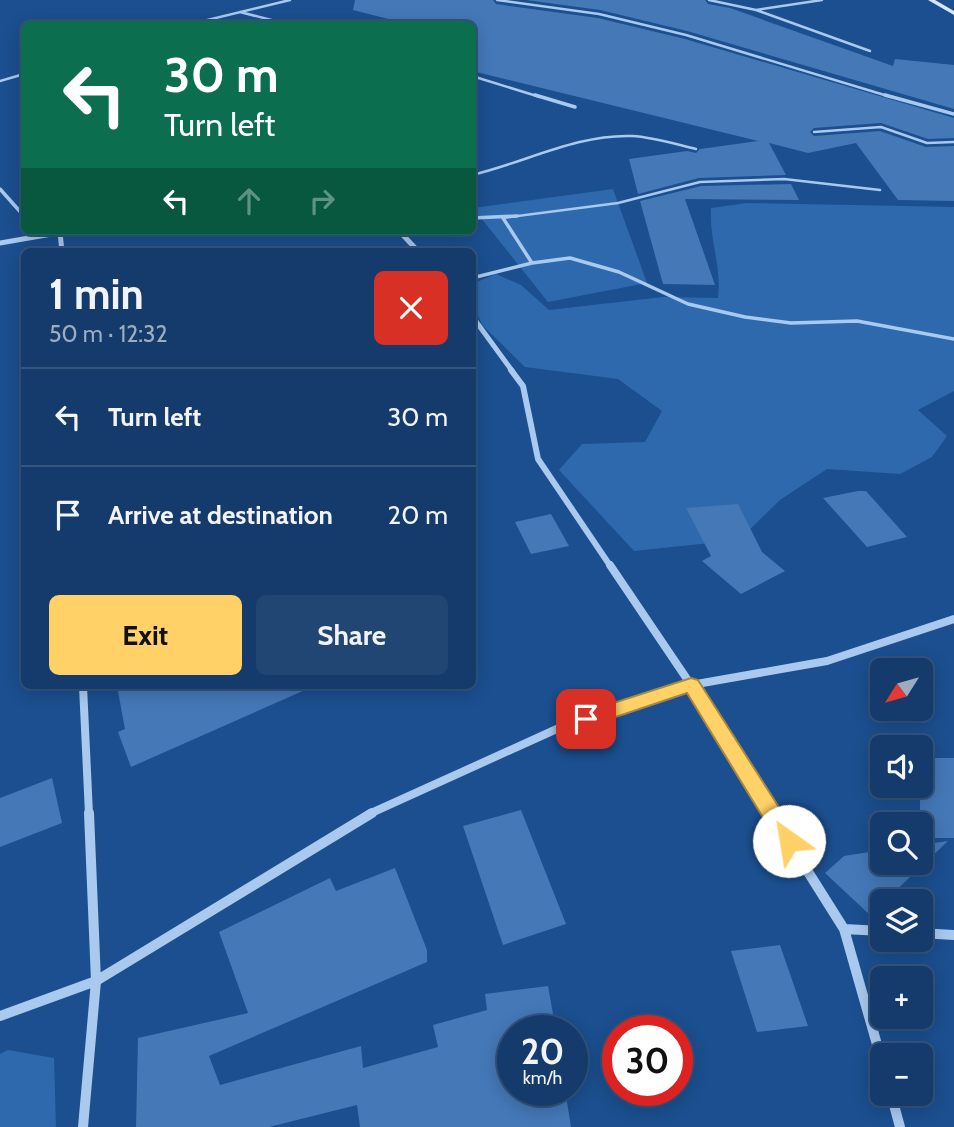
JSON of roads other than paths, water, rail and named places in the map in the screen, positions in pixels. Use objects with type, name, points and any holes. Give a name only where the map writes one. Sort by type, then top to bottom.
[{"type":"main road","points":[[931,0],[954,13]]},
{"type":"street","points":[[201,21],[290,0]]},
{"type":"street","points":[[497,0],[599,15],[686,35],[796,70],[954,114]]},
{"type":"street","points":[[709,0],[756,10],[870,51]]},
{"type":"street","points":[[756,10],[822,0]]},
{"type":"street","points":[[236,11],[275,21]]},
{"type":"street","points":[[0,81],[21,75]]},
{"type":"street","points":[[476,77],[575,107]]},
{"type":"street","points":[[0,189],[21,213]]},
{"type":"street","points":[[0,243],[32,235]]},
{"type":"street","points":[[403,235],[415,248]]},
{"type":"street","points":[[476,321],[523,386],[538,459],[691,685],[844,929],[877,1043]]},
{"type":"street","points":[[0,1016],[96,981],[373,812],[559,728],[691,685],[827,661],[954,619]]},
{"type":"street","points":[[83,689],[96,981],[83,1127]]},
{"type":"street","points":[[844,929],[870,930]]},
{"type":"street","points":[[933,933],[954,934]]},
{"type":"street","points":[[894,1106],[900,1127]]},
{"type":"lane","points":[[814,132],[881,127],[927,143],[954,142]]},
{"type":"lane","points":[[476,174],[509,169],[594,140],[622,135],[651,138],[696,149]]},
{"type":"lane","points":[[476,218],[503,218],[618,203],[700,182],[784,179],[880,190]]},
{"type":"lane","points":[[503,218],[532,262]]},
{"type":"lane","points":[[476,277],[532,262],[570,258],[619,272],[688,304],[745,317],[791,323],[857,321],[954,339]]}]
